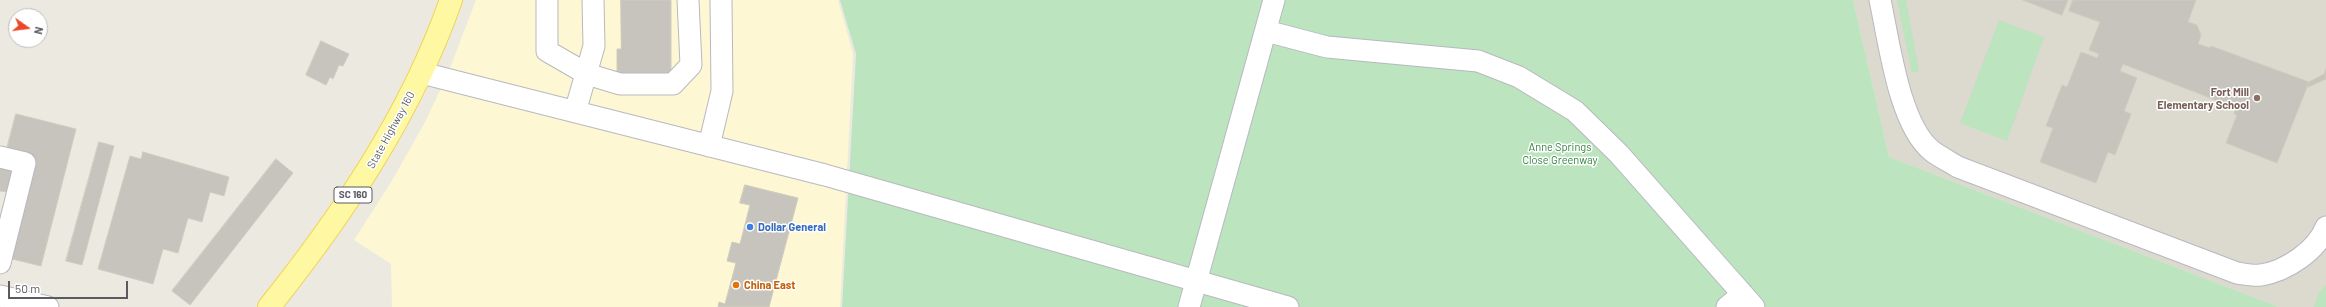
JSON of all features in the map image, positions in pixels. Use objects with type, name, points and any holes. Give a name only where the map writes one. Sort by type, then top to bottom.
[{"type":"main road","name":"State Highway 160","points":[[269,307],[351,199],[387,139],[422,73],[451,0]]},
{"type":"street","points":[[547,0],[547,51],[587,74],[620,84],[674,84],[691,65],[688,0]]},
{"type":"street","points":[[575,112],[594,46],[593,0]]},
{"type":"street","points":[[709,146],[722,91],[721,0]]},
{"type":"street","points":[[1189,307],[1274,0]]},
{"type":"street","points":[[1880,0],[1905,107],[1915,131],[1932,151],[1958,167],[2237,273],[2262,275],[2288,265],[2306,254],[2322,238],[2326,227]]},
{"type":"street","points":[[689,29],[722,28]]},
{"type":"street","points":[[1266,31],[1327,47],[1478,61],[1519,77],[1575,111],[1619,154],[1741,303]]},
{"type":"street","points":[[422,73],[825,175],[1288,307]]},
{"type":"street","points":[[0,157],[25,163],[0,263]]},
{"type":"street","points":[[0,296],[48,307]]},
{"type":"shaded area","points":[[476,0],[838,0],[853,54],[840,307],[392,307],[391,264],[354,240],[390,184],[424,124],[447,76]]},
{"type":"shaded area","points":[[1853,0],[2326,0],[2326,307],[2279,307],[1889,157]]},
{"type":"green space","name":"Anne Springs Close Greenway","points":[[840,0],[1853,0],[1889,157],[2279,307],[842,307],[856,54]]},
{"type":"green space","points":[[1897,0],[1906,0],[1919,71],[1912,73]]},
{"type":"green space","points":[[1999,20],[2044,37],[2007,141],[1960,123]]},
{"type":"green space","points":[[2326,285],[2326,307],[2314,307],[2319,293]]},
{"type":"building","points":[[621,0],[671,0],[671,75],[617,76],[617,49],[621,49]]},
{"type":"building","points":[[2023,0],[2068,0],[2062,15]]},
{"type":"building","name":"Fort Mill Elementary School","points":[[2073,0],[2196,0],[2188,22],[2197,25],[2201,35],[2198,44],[2210,48],[2211,46],[2309,82],[2277,163],[2226,143],[2237,115],[2234,114],[2236,108],[2123,64],[2120,71],[2137,78],[2124,111],[2131,114],[2115,155],[2108,152],[2096,183],[2040,162],[2053,128],[2046,126],[2062,85],[2067,87],[2081,52],[2097,58],[2099,54],[2089,50],[2100,22],[2069,11]]},
{"type":"building","points":[[321,41],[349,54],[343,66],[339,65],[333,79],[330,77],[326,85],[306,75]]},
{"type":"building","points":[[2326,69],[2326,79],[2306,88],[2309,82],[2324,74]]},
{"type":"building","points":[[16,114],[76,129],[41,266],[8,258],[33,163],[5,156]]},
{"type":"building","points":[[99,142],[114,146],[82,265],[66,261]]},
{"type":"building","points":[[143,152],[229,177],[224,196],[210,192],[202,222],[188,218],[178,253],[163,249],[153,284],[98,269],[130,156],[141,159]]},
{"type":"building","points":[[276,159],[293,173],[190,305],[172,291]]},
{"type":"building","points":[[0,166],[13,169],[7,192],[0,191]]},
{"type":"building","points":[[745,185],[798,198],[769,307],[718,307],[719,302],[725,304],[736,263],[727,261],[732,242],[740,244],[750,205],[740,203]]},
{"type":"place","name":"Fort Mill Elementary School","points":[[2257,98]]},
{"type":"place","name":"Dollar General","points":[[750,227]]},
{"type":"place","name":"China East","points":[[736,285]]}]
